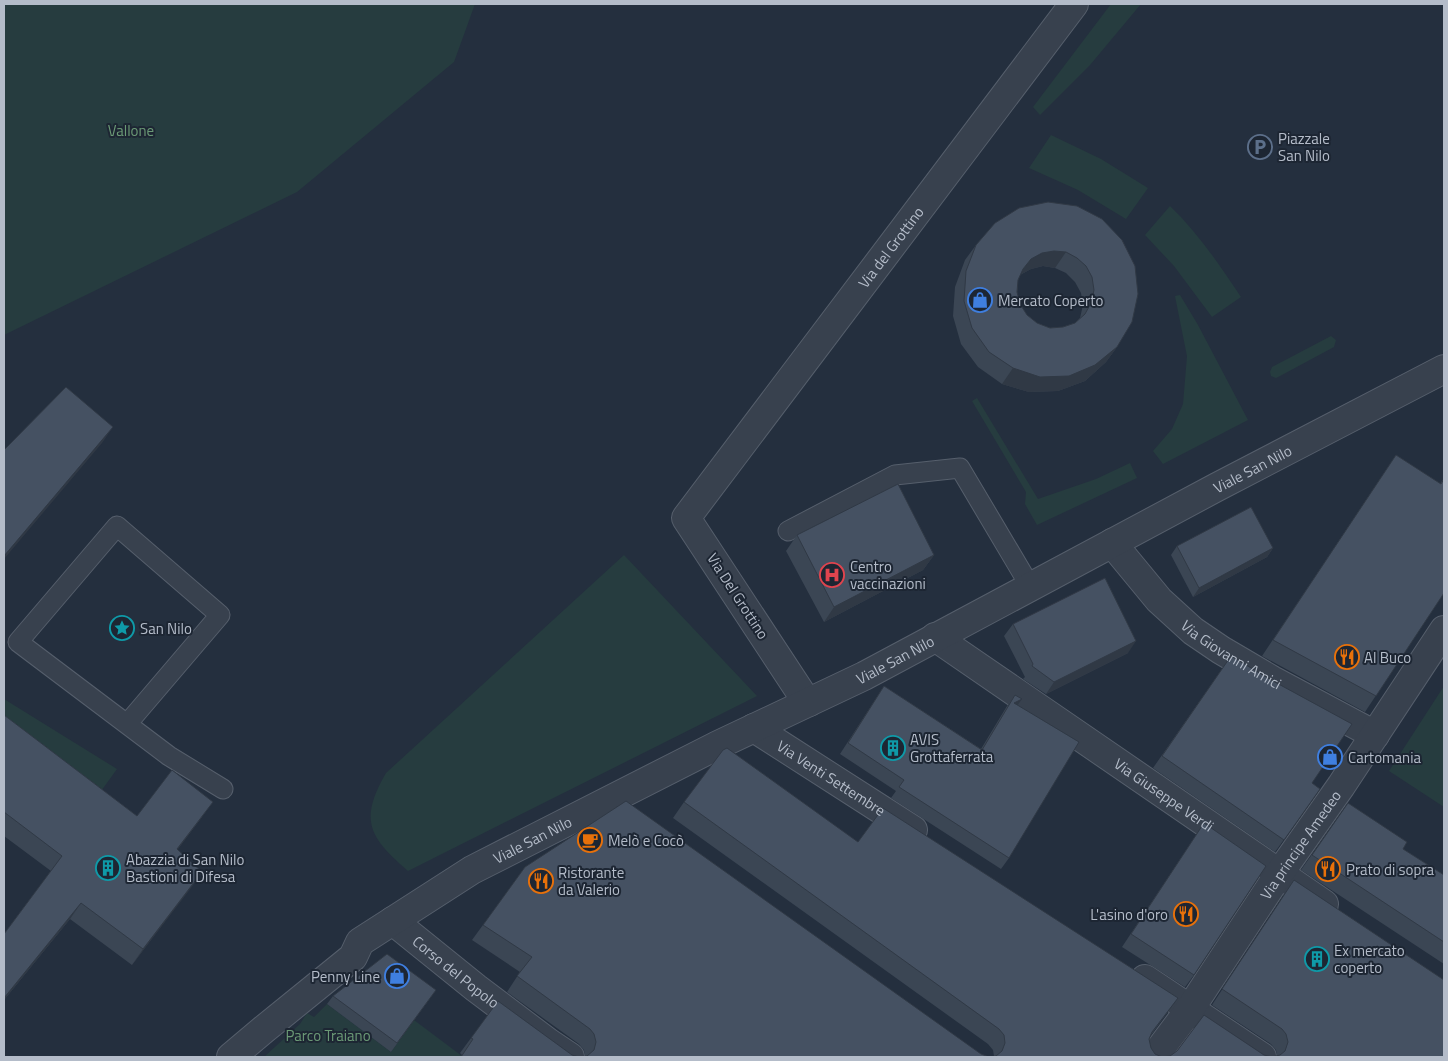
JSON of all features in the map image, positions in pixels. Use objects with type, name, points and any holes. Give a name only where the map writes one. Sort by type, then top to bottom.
[{"type":"street","name":"Via del Grottino","points":[[707,489],[1074,4]]},
{"type":"street","name":"Viale San Nilo","points":[[231,1057],[353,957],[360,942],[472,870],[754,728],[864,676],[1112,543],[1437,381]]},
{"type":"street","name":"Via Del Grottino","points":[[707,489],[686,518],[801,693],[809,702]]},
{"type":"street","name":"Via Giovanni Amici","points":[[1112,543],[1159,600],[1193,631],[1220,650],[1272,680],[1375,735]]},
{"type":"street","name":"Via principe Amedeo","points":[[1154,1057],[1190,1009],[1444,630]]},
{"type":"street","name":"Via Giuseppe Verdi","points":[[935,637],[1345,918]]},
{"type":"street","name":"Via Venti Settembre","points":[[754,728],[931,841]]},
{"type":"street","points":[[619,795],[640,813]]},
{"type":"street","name":"Corso del Popolo","points":[[393,921],[476,988],[549,1044],[570,1057]]},
{"type":"street","points":[[1123,965],[1262,1057]]},
{"type":"lane","points":[[788,531],[895,475],[960,468],[1030,586]]},
{"type":"lane","points":[[127,724],[220,615],[117,526],[18,642],[169,756],[222,789]]},
{"type":"green space","name":"Vallone","points":[[4,4],[475,4],[454,62],[297,192],[4,335]]},
{"type":"green space","points":[[1111,4],[1141,4],[1090,65],[1040,115],[1033,107]]},
{"type":"green space","points":[[1051,135],[1101,159],[1148,188],[1126,219],[1078,190],[1029,168]]},
{"type":"green space","points":[[1170,206],[1199,238],[1241,297],[1212,317],[1174,266],[1145,235]]},
{"type":"green space","points":[[1180,295],[1248,420],[1163,464],[1153,451],[1172,429],[1183,404],[1187,356],[1175,296]]},
{"type":"green space","points":[[1331,336],[1336,340],[1334,347],[1276,378],[1271,376],[1272,367]]},
{"type":"green space","points":[[977,398],[1038,499],[1096,479],[1130,463],[1137,478],[1037,525],[1025,504],[1026,492],[972,401]]},
{"type":"green space","points":[[624,555],[757,696],[408,871],[385,849],[372,828],[372,804],[386,773]]},
{"type":"green space","points":[[1444,686],[1444,807],[1389,771]]},
{"type":"green space","points":[[4,699],[117,769],[91,805],[4,739]]},
{"type":"green space","name":"Parco Traiano","points":[[327,1004],[391,1052],[414,1020],[462,1056],[264,1057],[300,1024],[307,1013],[314,1017]]},
{"type":"building","name":"Mercato Coperto","points":[[1048,202],[1077,206],[1102,219],[1122,240],[1135,266],[1138,294],[1132,322],[1117,347],[1095,365],[1069,376],[1040,377],[1013,368],[989,352],[972,328],[964,301],[966,271],[976,245],[995,223],[1019,208]],"holes":[[[1066,252],[1086,266],[1092,277],[1094,290],[1091,303],[1085,314],[1075,323],[1063,327],[1050,328],[1037,323],[1027,315],[1020,304],[1017,292],[1018,280],[1023,269],[1031,259],[1042,253]]]},
{"type":"building","points":[[66,387],[113,427],[4,556],[4,450]]},
{"type":"building","points":[[1396,455],[1441,484],[1444,479],[1444,593],[1376,696],[1273,640]]},
{"type":"building","points":[[898,484],[934,555],[834,607],[797,535]]},
{"type":"building","points":[[1251,507],[1273,548],[1199,588],[1177,546]]},
{"type":"building","points":[[1105,578],[1136,641],[1054,682],[1032,666],[1033,664],[1013,624]]},
{"type":"building","points":[[1231,656],[1352,724],[1312,783],[1320,789],[1284,840],[1162,756]]},
{"type":"building","points":[[884,686],[982,750],[1015,695],[1022,699],[1014,703],[1079,742],[1009,858],[899,787],[904,780],[848,743]]},
{"type":"building","name":"Abazzia di San Nilo Bastioni di Difesa","points":[[4,715],[137,816],[172,770],[213,802],[177,849],[202,872],[143,949],[81,903],[4,998],[4,934],[62,856],[4,812]]},
{"type":"building","points":[[727,748],[858,842],[883,808],[1178,998],[1152,1032],[1149,1039],[1155,1054],[1162,1057],[989,1057],[996,1056],[1002,1051],[1005,1043],[1004,1035],[999,1029],[684,802],[723,750]]},
{"type":"building","points":[[626,801],[981,1054],[989,1057],[579,1057],[587,1056],[594,1050],[596,1042],[594,1034],[590,1029],[517,976],[532,957],[483,925],[525,867]]},
{"type":"building","points":[[1348,803],[1407,842],[1403,849],[1444,875],[1444,942],[1312,855]]},
{"type":"building","points":[[1204,823],[1266,866],[1194,975],[1131,934]]},
{"type":"building","name":"Ex mercato coperto","points":[[1294,880],[1444,980],[1444,1057],[1272,1057],[1280,1055],[1285,1051],[1288,1042],[1286,1034],[1282,1029],[1222,989]]},
{"type":"building","points":[[387,954],[436,990],[397,1043],[333,996]]},
{"type":"building","points":[[498,1001],[572,1055],[579,1057],[461,1057],[473,1039],[471,1038]]},
{"type":"building","points":[[1204,1015],[1264,1055],[1272,1057],[1162,1057],[1170,1056],[1177,1051]]},
{"type":"place","name":"Piazzale San Nilo","points":[[1260,147]]},
{"type":"place","name":"Mercato Coperto","points":[[980,300]]},
{"type":"place","name":"Centro vaccinazioni","points":[[832,575]]},
{"type":"place","name":"San Nilo","points":[[122,628]]},
{"type":"place","name":"Al Buco","points":[[1347,657]]},
{"type":"place","name":"AVIS Grottaferrata","points":[[893,748]]},
{"type":"place","name":"Cartomania","points":[[1330,757]]},
{"type":"place","name":"Melò e Cocò","points":[[590,840]]},
{"type":"place","name":"Abazzia di San Nilo Bastioni di Difesa","points":[[108,868]]},
{"type":"place","name":"Prato di sopra","points":[[1328,869]]},
{"type":"place","name":"Ristorante da Valerio","points":[[541,881]]},
{"type":"place","name":"L'asino d'oro","points":[[1186,914]]},
{"type":"place","name":"Ex mercato coperto","points":[[1317,959]]},
{"type":"place","name":"Penny Line","points":[[397,976]]}]
